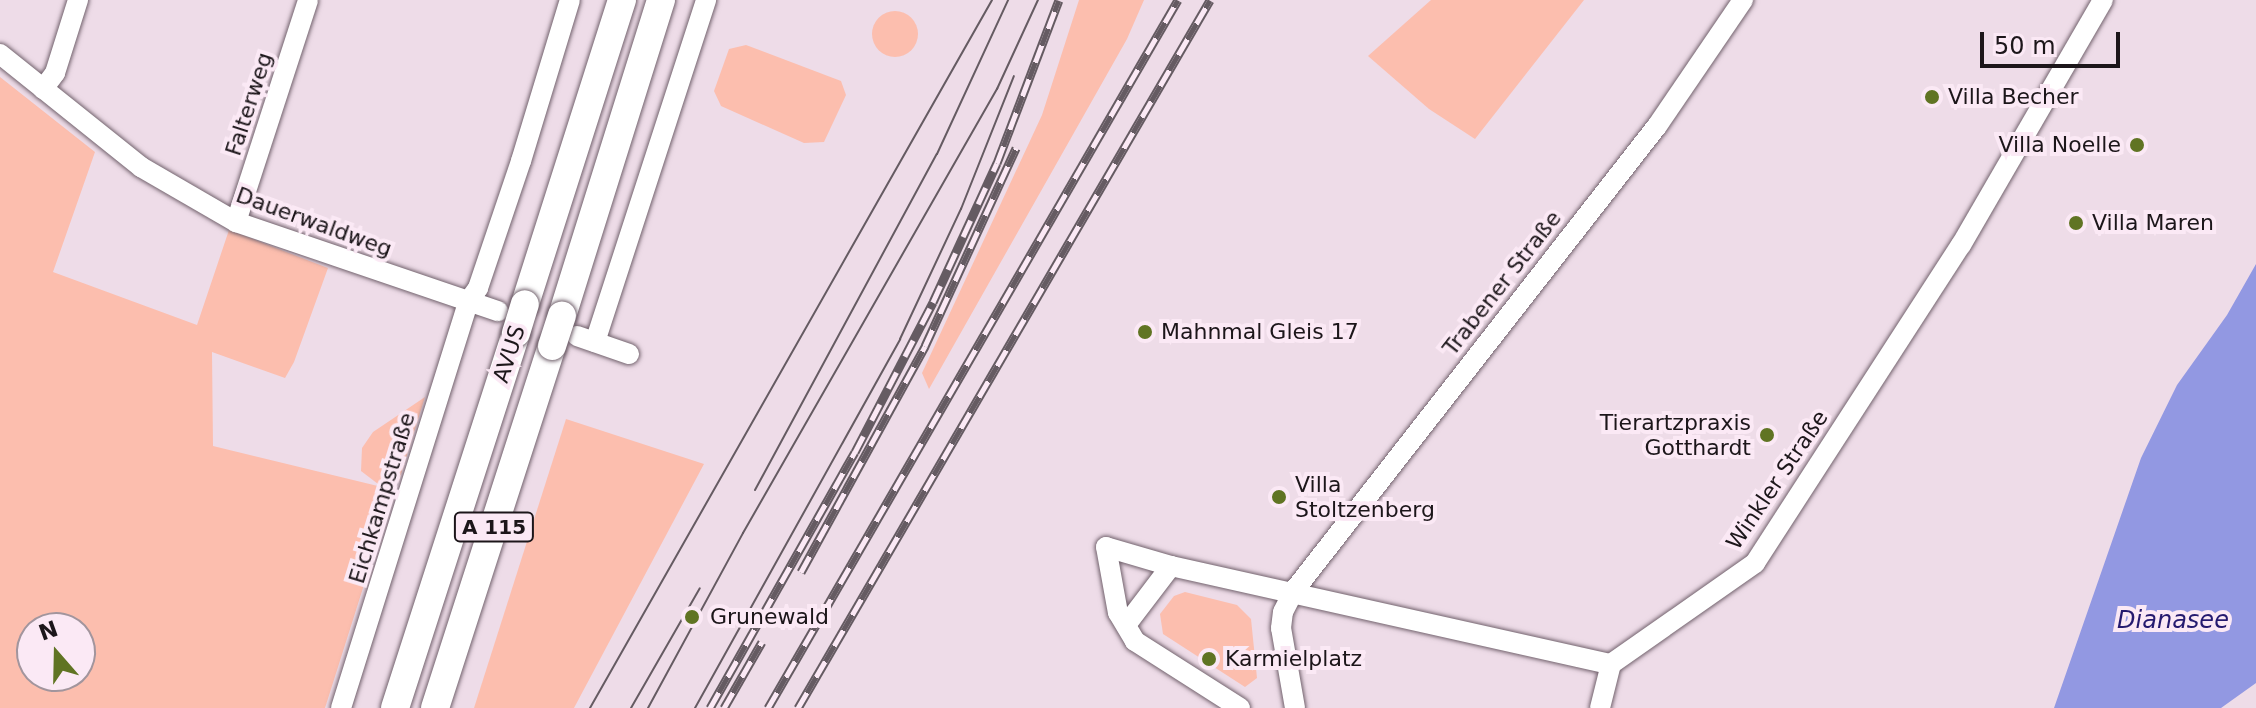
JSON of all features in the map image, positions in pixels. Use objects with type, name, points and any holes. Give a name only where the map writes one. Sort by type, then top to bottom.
[{"type":"highway","name":"AVUS","points":[[395,708],[513,316],[622,0]]},
{"type":"highway","name":"AVUS","points":[[435,708],[572,335],[661,0]]},
{"type":"street","points":[[43,89],[55,73],[78,0]]},
{"type":"street","name":"Falterweg","points":[[236,222],[308,0]]},
{"type":"street","name":"Eichkampstraße","points":[[341,708],[468,302],[478,288],[511,193],[570,0]]},
{"type":"street","points":[[629,354],[572,335],[706,0]]},
{"type":"street","name":"Trabener Straße","points":[[1293,592],[1657,126],[1743,0]]},
{"type":"street","name":"Winkler Straße","points":[[1611,664],[1755,563],[1961,245],[2103,0]]},
{"type":"street","name":"Dauerwaldweg","points":[[0,54],[152,175],[236,222],[468,302]]},
{"type":"street","points":[[468,302],[513,316]]},
{"type":"street","points":[[1240,708],[1135,641],[1118,613],[1106,547],[1171,566],[1611,664],[1600,708]]},
{"type":"street","points":[[1126,625],[1171,566]]},
{"type":"street","points":[[1293,592],[1283,612],[1281,628],[1295,708]]},
{"type":"shaded area","points":[[1079,0],[1144,0],[1127,39],[929,389],[922,373],[1042,115]]},
{"type":"shaded area","points":[[1431,0],[1584,0],[1475,139],[1429,109],[1368,56]]},
{"type":"shaded area","points":[[895,11],[911,18],[918,34],[911,50],[895,57],[879,50],[872,34],[879,18]]},
{"type":"shaded area","points":[[746,45],[841,81],[846,95],[824,142],[804,143],[721,106],[714,91],[729,49]]},
{"type":"shaded area","points":[[0,77],[95,152],[53,272],[197,325],[229,230],[328,268],[294,362],[285,378],[212,352],[213,446],[382,487],[361,471],[362,448],[373,432],[425,397],[399,481],[385,487],[394,490],[325,708],[0,708]]},
{"type":"shaded area","points":[[566,419],[704,464],[574,708],[474,708]]},
{"type":"shaded area","points":[[1185,592],[1237,605],[1251,619],[1257,678],[1245,687],[1163,634],[1160,614],[1174,596]]},
{"type":"water","name":"Dianasee","points":[[2256,264],[2256,683],[2221,708],[2054,708],[2141,458],[2177,385],[2227,315]]},
{"type":"tram line","points":[[590,708],[992,0]]},
{"type":"tram line","points":[[755,490],[937,154],[1008,0]]},
{"type":"tram line","points":[[648,708],[743,533],[997,89],[1038,0]]},
{"type":"tram line","points":[[695,708],[900,339],[961,209],[1014,76]]},
{"type":"tram line","points":[[631,708],[700,588]]},
{"type":"railway","points":[[710,708],[855,452],[933,302],[997,163],[1059,0]]},
{"type":"railway","points":[[768,708],[1178,0]]},
{"type":"railway","points":[[798,708],[1210,0]]},
{"type":"railway","points":[[801,572],[925,346],[1016,148]]},
{"type":"railway","points":[[724,708],[762,642]]},
{"type":"place","name":"Villa Becher","points":[[1932,97]]},
{"type":"place","name":"Villa Noelle","points":[[2137,145]]},
{"type":"place","name":"Villa Maren","points":[[2076,223]]},
{"type":"place","name":"Mahnmal Gleis 17","points":[[1145,332]]},
{"type":"place","name":"Tierartzpraxis Gotthardt","points":[[1767,435]]},
{"type":"place","name":"Villa Stoltzenberg","points":[[1279,497]]},
{"type":"place","name":"Grunewald","points":[[692,617]]},
{"type":"place","name":"Karmielplatz","points":[[1209,659]]}]
